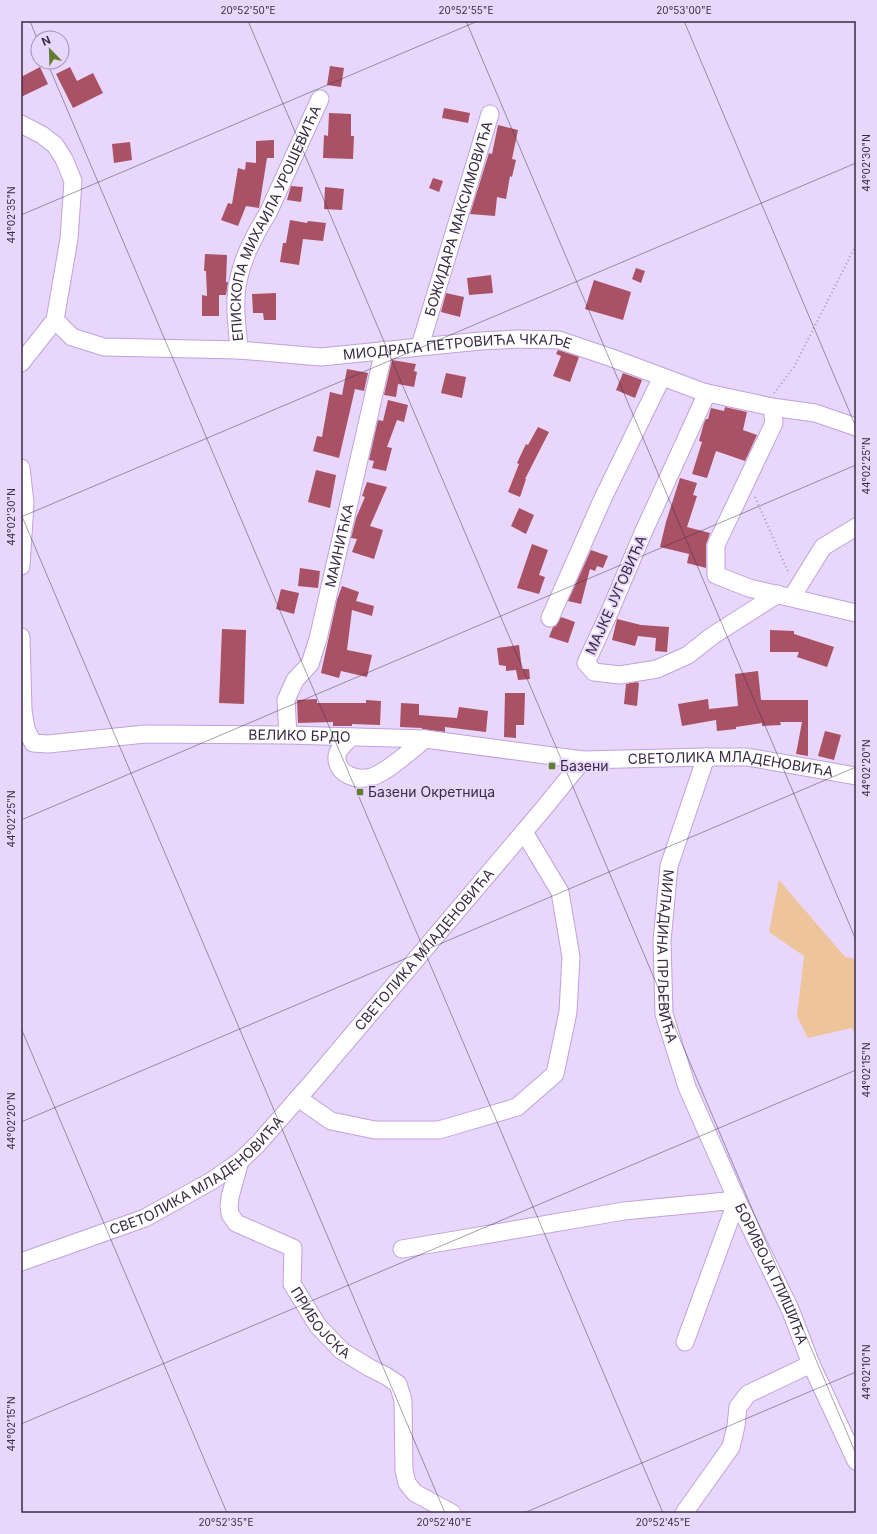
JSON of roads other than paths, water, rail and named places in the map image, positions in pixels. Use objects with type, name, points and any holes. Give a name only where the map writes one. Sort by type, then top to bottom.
[{"type":"street","name":"ЕПИСКОПА МИХАИЛА УРОШЕВИЋА","points":[[239,350],[236,299],[242,264],[259,228],[268,213],[320,99]]},
{"type":"street","name":"БОЖИДАРА МАКСИМОВИЋА","points":[[420,346],[490,114]]},
{"type":"street","points":[[21,124],[42,135],[55,145],[64,158],[73,181],[70,239],[55,320],[21,363]]},
{"type":"street","name":"МИОДРАГА ПЕТРОВИЋА ЧКАЉЕ","points":[[55,320],[72,337],[104,347],[239,350],[321,357],[420,346],[518,339],[559,340],[707,393],[771,402],[815,413],[856,426]]},
{"type":"street","name":"МАИНИЋКА","points":[[288,735],[286,700],[295,680],[310,664],[318,640],[384,350]]},
{"type":"street","points":[[550,618],[602,498],[662,377]]},
{"type":"street","name":"МАЈКЕ ЈУГОВИЋА","points":[[707,393],[643,533],[586,664],[594,672],[620,675],[657,669],[688,655],[712,636],[789,593]]},
{"type":"street","points":[[771,402],[774,422],[748,480],[716,545],[716,575],[749,588],[789,593],[856,613]]},
{"type":"street","points":[[21,468],[25,504],[21,566]]},
{"type":"street","points":[[789,593],[823,547],[856,527]]},
{"type":"street","points":[[21,637],[23,710],[27,740]]},
{"type":"street","name":"ВЕЛИКО БРДО","points":[[27,740],[48,744],[145,734],[288,735],[425,739],[582,760]]},
{"type":"street","points":[[351,737],[338,752],[338,764],[340,769],[347,775],[361,779],[372,777],[384,770],[425,739]]},
{"type":"street","name":"СВЕТОЛИКА МЛАДЕНОВИЋА","points":[[21,1262],[145,1218],[213,1180],[240,1161],[257,1145],[298,1098],[524,832],[582,760],[706,757],[747,758],[856,776]]},
{"type":"street","name":"МИЛАДИНА ПРЉЕВИЋА","points":[[687,1087],[664,1014],[662,941],[669,866],[706,757]]},
{"type":"street","points":[[298,1098],[331,1122],[375,1130],[439,1130],[517,1107],[555,1074],[568,1012],[571,957],[560,892],[524,832]]},
{"type":"street","name":"БОРИВОЈА ГЛИШИЋА","points":[[687,1087],[737,1200],[790,1309],[812,1364],[856,1461]]},
{"type":"street","name":"ПРИБОЈСКА","points":[[240,1161],[229,1206],[230,1214],[236,1223],[293,1248],[292,1284],[318,1326],[342,1351],[398,1384],[403,1400],[404,1470],[407,1483],[415,1493],[452,1513]]},
{"type":"street","points":[[402,1249],[624,1211],[737,1200],[685,1342]]},
{"type":"street","points":[[684,1513],[731,1447],[736,1426],[738,1407],[748,1394],[812,1364]]},
{"type":"place","name":"Базени","points":[[552,766]]},
{"type":"place","name":"Базени Окретница","points":[[360,792]]}]
